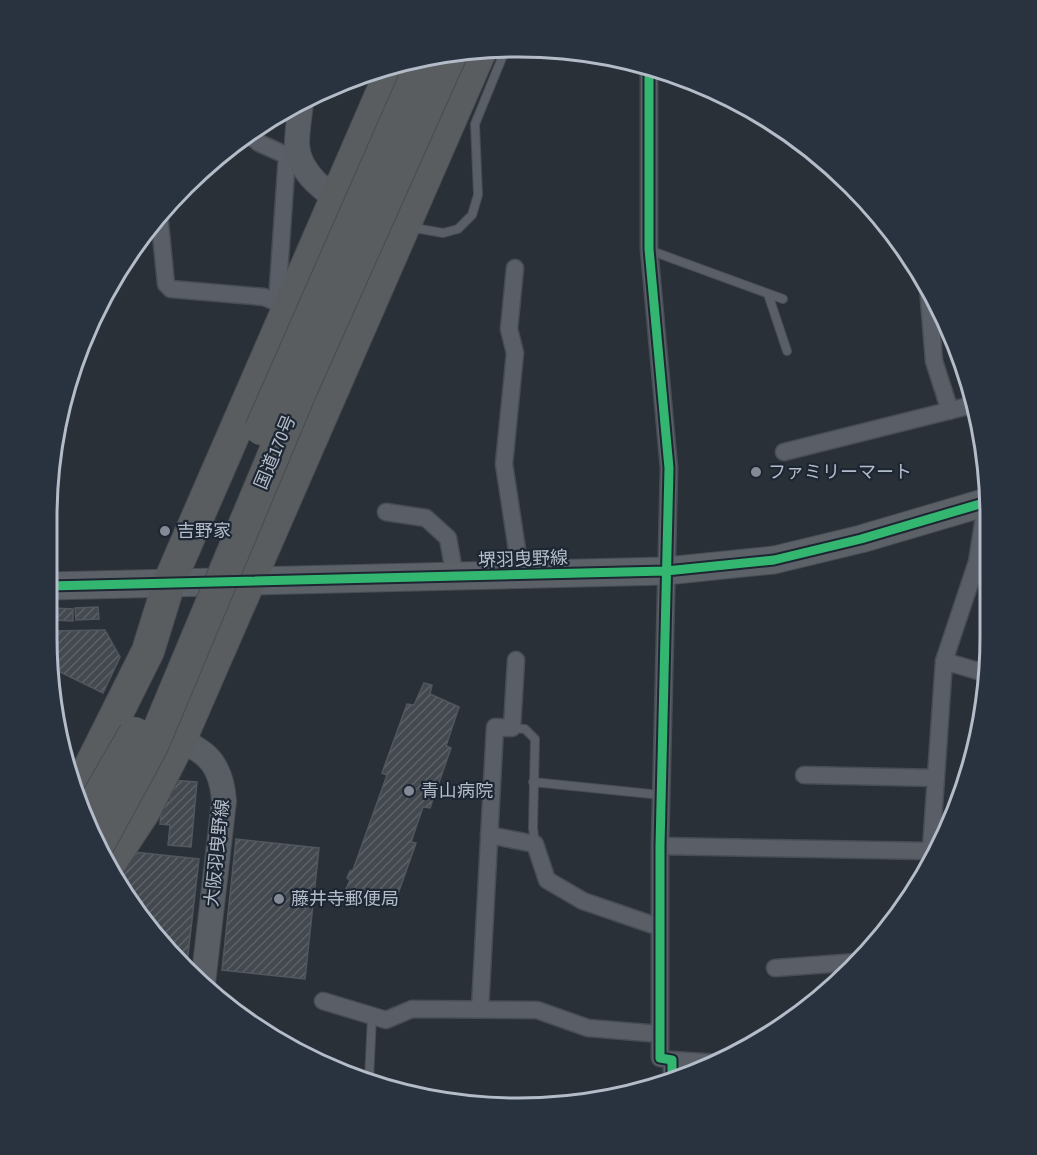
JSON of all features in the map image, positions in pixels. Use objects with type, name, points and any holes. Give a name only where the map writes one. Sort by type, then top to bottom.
[{"type":"highway","points":[[114,857],[143,813],[180,740],[477,59]]},
{"type":"highway","name":"国道170号","points":[[103,836],[152,746],[301,390],[446,63]]},
{"type":"highway","name":"国道170号","points":[[91,810],[133,737],[191,604],[280,381],[420,68]]},
{"type":"highway","points":[[81,786],[148,651],[169,583],[282,305],[335,198],[390,75]]},
{"type":"main road","points":[[300,113],[295,159],[308,174],[335,198],[403,226]]},
{"type":"main road","name":"堺羽曳野線","points":[[57,586],[666,571],[774,560],[861,539],[979,499]]},
{"type":"main road","name":"大阪羽曳野線","points":[[118,713],[180,740],[211,757],[223,781],[224,801],[204,974]]},
{"type":"street","points":[[649,76],[649,249],[669,468],[660,846],[660,1058],[698,1062]]},
{"type":"street","points":[[160,228],[166,284],[171,289],[264,297],[282,305],[295,159],[255,140]]},
{"type":"street","points":[[515,268],[509,329],[515,353],[504,464],[521,576]]},
{"type":"street","points":[[930,310],[934,361],[950,411]]},
{"type":"street","points":[[784,452],[966,407]]},
{"type":"street","points":[[386,512],[426,518],[448,538],[455,577]]},
{"type":"street","points":[[932,841],[944,661],[977,562],[980,544]]},
{"type":"street","points":[[480,1009],[495,727],[512,728],[516,660]]},
{"type":"street","points":[[944,661],[979,671]]},
{"type":"street","points":[[804,776],[936,778]]},
{"type":"street","points":[[489,835],[535,844],[547,880],[583,901],[659,927]]},
{"type":"street","points":[[660,846],[923,858]]},
{"type":"street","points":[[775,968],[845,963]]},
{"type":"street","points":[[323,1001],[386,1020],[412,1009],[537,1010],[588,1028],[660,1034]]},
{"type":"street","points":[[672,1060],[672,1072]]},
{"type":"lane","points":[[403,226],[443,233],[458,229],[472,215],[478,195],[475,124],[502,58]]},
{"type":"lane","points":[[649,249],[783,299]]},
{"type":"lane","points":[[768,294],[787,351]]},
{"type":"lane","points":[[512,728],[525,729],[535,740],[533,782],[535,844]]},
{"type":"lane","points":[[533,782],[661,795]]},
{"type":"lane","points":[[369,1074],[372,1016]]},
{"type":"building","points":[[98,607],[99,619],[76,620],[75,608]]},
{"type":"building","points":[[57,608],[73,609],[73,621],[57,620]]},
{"type":"building","points":[[105,630],[120,657],[103,693],[58,671],[57,631]]},
{"type":"building","name":"青山病院","points":[[424,683],[432,685],[430,694],[459,707],[446,746],[451,748],[430,808],[423,807],[411,842],[416,843],[394,905],[346,889],[350,880],[347,878],[353,870],[387,775],[382,773],[407,704],[414,705]]},
{"type":"building","points":[[171,780],[197,782],[191,847],[168,845],[170,825],[160,824],[162,801],[170,802]]},
{"type":"building","points":[[236,839],[319,848],[305,979],[222,970]]},
{"type":"building","points":[[134,852],[199,859],[188,958],[152,917],[123,873]]},
{"type":"cycle path","points":[[649,76],[649,249],[669,468],[660,846],[660,1058],[672,1060],[672,1072]]},
{"type":"cycle path","points":[[57,586],[666,571],[774,560],[861,539],[980,504]]},
{"type":"place","name":"ファミリーマート","points":[[756,472]]},
{"type":"place","name":"吉野家","points":[[165,531]]},
{"type":"place","name":"青山病院","points":[[409,791]]},
{"type":"place","name":"藤井寺郵便局","points":[[279,899]]}]
